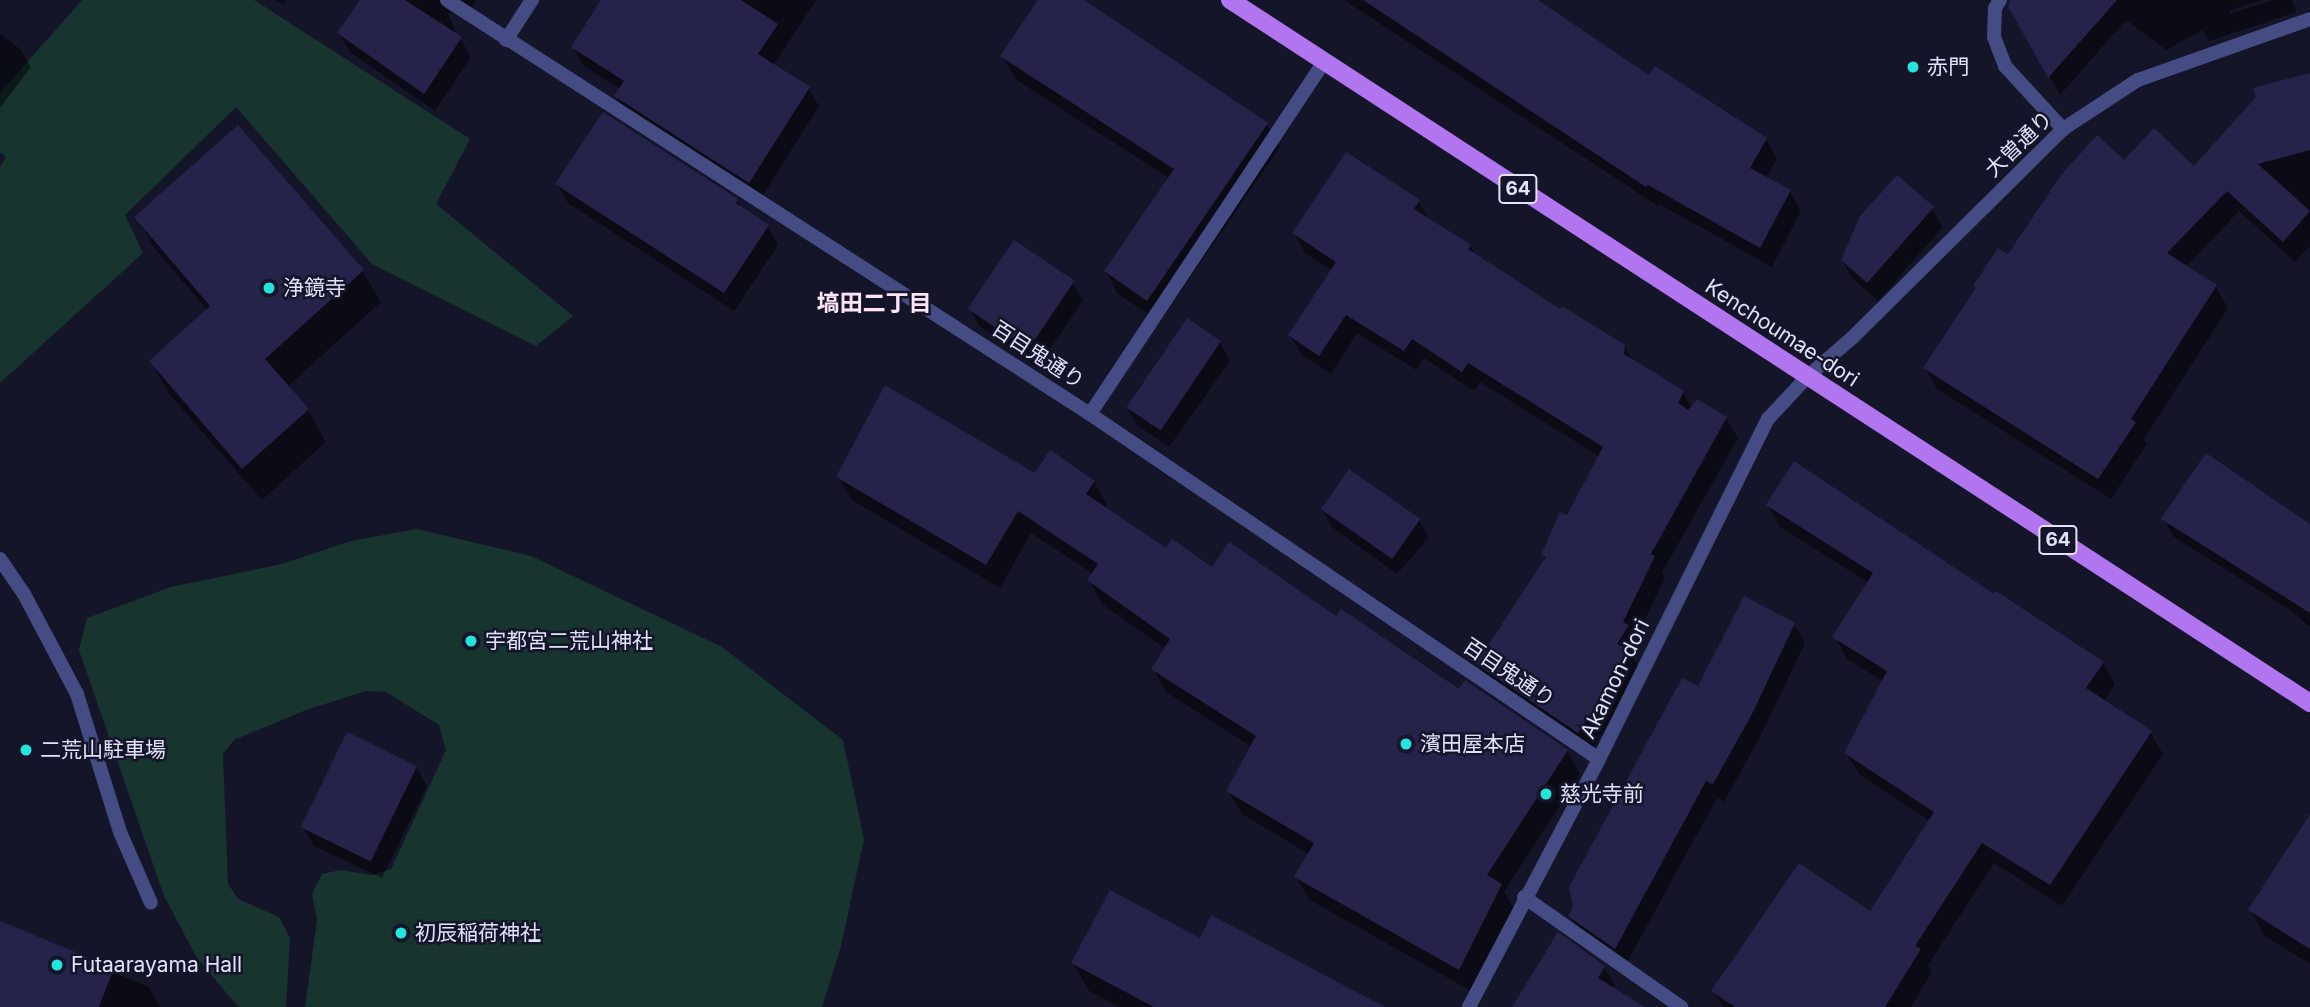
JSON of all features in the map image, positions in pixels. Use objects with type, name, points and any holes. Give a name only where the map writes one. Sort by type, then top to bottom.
[{"type":"main road","name":"Kenchoumae-dori","points":[[1230,0],[2310,703]]},
{"type":"street","name":"百目鬼通り","points":[[447,0],[1090,414],[1599,760]]},
{"type":"street","points":[[506,40],[532,0]]},
{"type":"street","points":[[2000,0],[1995,8],[1993,37],[2005,66],[2063,129]]},
{"type":"street","name":"大曽通り","points":[[1807,377],[1853,337],[2063,129],[2138,80],[2310,19]]},
{"type":"street","points":[[1090,414],[1324,62]]},
{"type":"street","name":"Akamon-dori","points":[[1469,1007],[1524,897],[1599,760],[1768,419],[1807,377]]},
{"type":"street","points":[[0,559],[24,594],[77,694],[120,832],[150,903]]},
{"type":"street","points":[[1524,897],[1681,1007]]},
{"type":"green space","points":[[82,0],[254,0],[470,139],[436,204],[573,316],[536,346],[372,264],[236,107],[125,215],[143,253],[0,383],[0,167],[6,157],[0,152],[0,93]]},
{"type":"green space","points":[[417,529],[531,556],[722,647],[843,740],[864,839],[841,946],[822,1007],[305,1007],[317,920],[312,894],[322,874],[341,870],[372,875],[391,869],[446,750],[439,725],[386,692],[366,691],[306,710],[234,740],[223,754],[228,884],[238,899],[279,917],[290,938],[286,1007],[240,1007],[234,1002],[197,958],[164,896],[79,650],[87,618],[171,587],[282,564],[351,541]]},
{"type":"building","points":[[360,0],[405,0],[462,37],[424,94],[337,33]]},
{"type":"building","points":[[601,0],[741,0],[778,24],[758,54],[810,87],[749,183],[614,96],[624,81],[571,47]]},
{"type":"building","points":[[1038,0],[1084,0],[1268,123],[1147,301],[1104,271],[1174,169],[1000,56]]},
{"type":"building","points":[[1363,0],[1538,0],[1649,75],[1655,66],[1767,138],[1750,168],[1791,190],[1760,248],[1648,185],[1646,187]]},
{"type":"building","points":[[2010,0],[2117,0],[2048,78],[2008,6]]},
{"type":"building","points":[[2310,73],[2310,150],[2258,164],[2310,211],[2283,242],[2227,191],[2167,253],[2217,285],[2131,419],[2136,422],[2098,479],[1923,368],[1976,288],[1973,286],[1998,248],[2008,254],[2061,175],[2097,135],[2124,160],[2154,128],[2194,166],[2256,97],[2253,88]]},
{"type":"building","points":[[603,112],[738,199],[736,203],[769,225],[724,293],[555,184]]},
{"type":"building","name":"浄鏡寺","points":[[238,125],[364,270],[265,359],[309,409],[242,469],[149,361],[210,306],[134,217]]},
{"type":"building","points":[[1346,152],[1420,200],[1414,209],[1471,245],[1468,249],[1560,309],[1562,306],[1625,345],[1624,354],[1684,391],[1678,403],[1688,410],[1697,399],[1727,417],[1651,554],[1655,556],[1623,622],[1629,625],[1617,644],[1631,651],[1578,733],[1476,664],[1546,557],[1541,555],[1560,512],[1567,515],[1603,447],[1468,363],[1462,372],[1412,339],[1404,351],[1346,315],[1319,356],[1288,335],[1336,262],[1292,233]]},
{"type":"building","points":[[1897,175],[1934,207],[1867,283],[1841,260],[1860,216]]},
{"type":"building","points":[[1014,240],[1075,281],[1028,350],[968,309]]},
{"type":"building","points":[[1187,318],[1221,341],[1161,430],[1127,408]]},
{"type":"building","points":[[885,385],[1035,473],[1050,450],[1095,481],[1086,494],[1166,548],[1172,539],[1212,567],[1229,542],[1336,616],[1341,609],[1459,689],[1465,680],[1568,750],[1487,875],[1502,884],[1459,970],[1294,877],[1314,843],[1226,791],[1256,736],[1151,669],[1170,639],[1087,580],[1098,564],[1018,511],[986,565],[836,477]]},
{"type":"building","points":[[2206,453],[2310,524],[2310,613],[2161,519]]},
{"type":"building","points":[[1794,461],[1994,594],[1996,591],[2104,662],[2086,688],[2152,731],[2050,885],[1982,843],[1915,946],[1921,949],[1885,1007],[1735,1007],[1711,991],[1799,863],[1870,911],[1934,812],[1844,753],[1887,671],[1832,637],[1873,573],[1766,505]]},
{"type":"building","points":[[1349,469],[1420,519],[1392,559],[1321,509]]},
{"type":"building","points":[[1744,596],[1795,623],[1752,714],[1713,784],[1706,781],[1615,949],[1568,916],[1573,907],[1569,887],[1682,678],[1698,686]]},
{"type":"building","points":[[347,732],[417,766],[371,861],[301,827]]},
{"type":"building","points":[[2310,814],[2310,949],[2248,910]]},
{"type":"building","points":[[1110,890],[1200,938],[1211,915],[1385,1007],[1154,1007],[1071,963]]},
{"type":"building","name":"Futaarayama Hall","points":[[0,921],[114,968],[99,1007],[0,1007]]},
{"type":"building","points":[[1558,932],[1605,966],[1598,978],[1645,1007],[1512,1007]]},
{"type":"place","name":"赤門","points":[[1913,67]]},
{"type":"place","name":"浄鏡寺","points":[[269,288]]},
{"type":"place","name":"宇都宮二荒山神社","points":[[471,641]]},
{"type":"place","name":"濱田屋本店","points":[[1406,744]]},
{"type":"place","name":"二荒山駐車場","points":[[26,750]]},
{"type":"place","name":"慈光寺前","points":[[1546,794]]},
{"type":"place","name":"初辰稲荷神社","points":[[401,933]]},
{"type":"place","name":"Futaarayama Hall","points":[[57,965]]},
{"type":"district","name":"塙田二丁目","points":[[874,303]]}]
